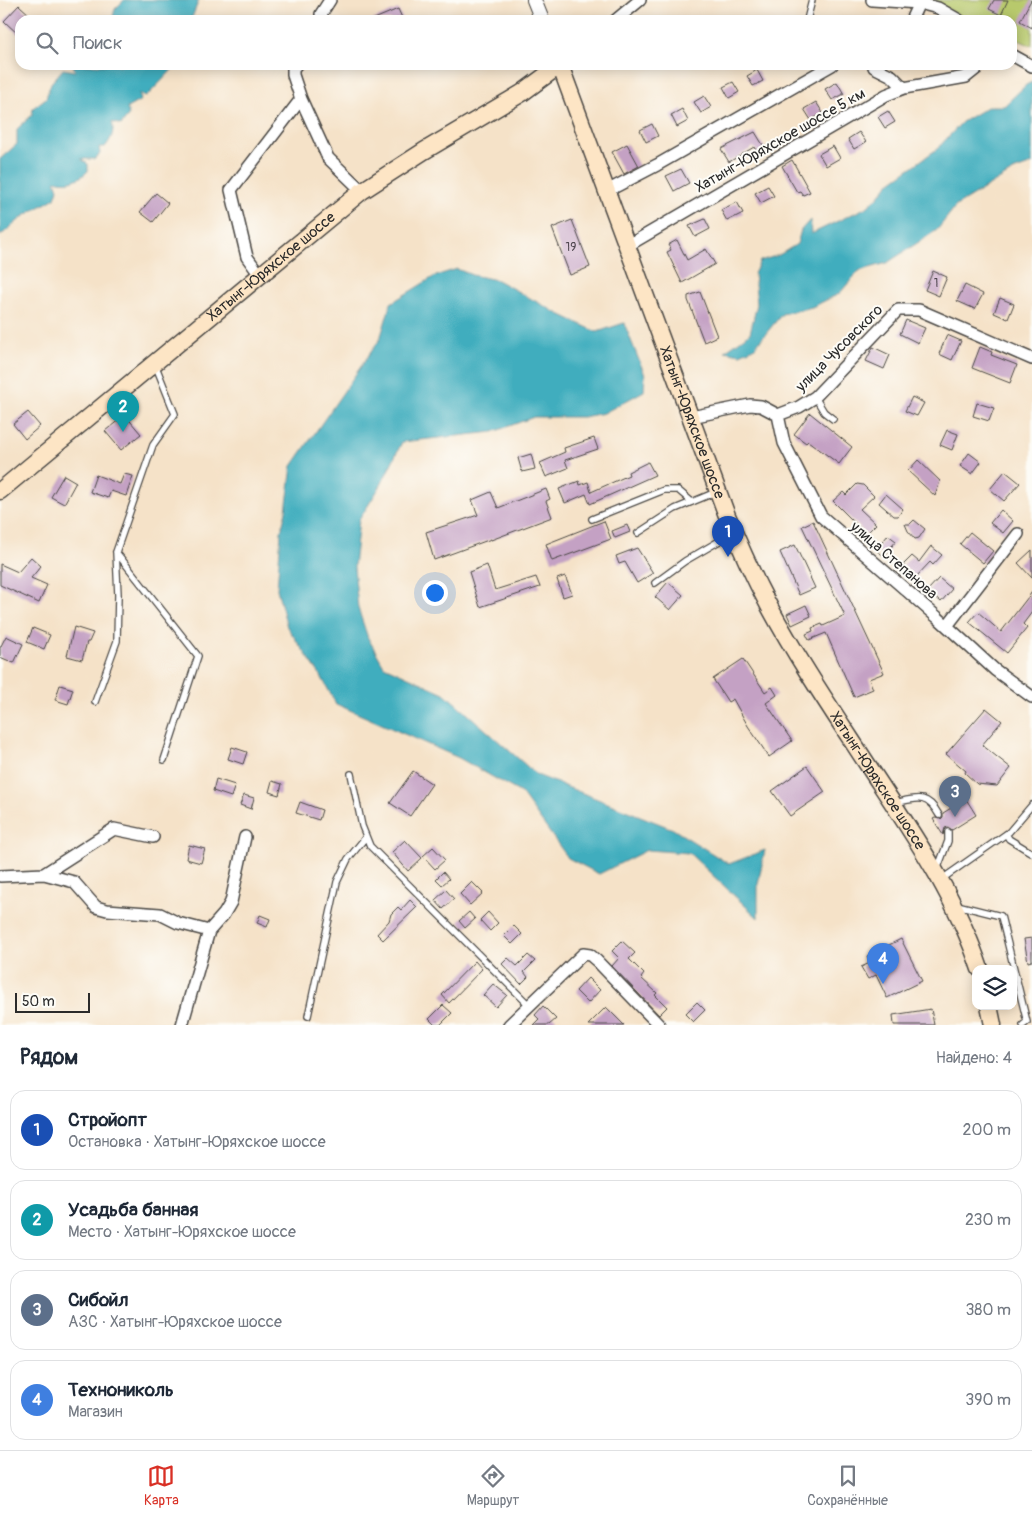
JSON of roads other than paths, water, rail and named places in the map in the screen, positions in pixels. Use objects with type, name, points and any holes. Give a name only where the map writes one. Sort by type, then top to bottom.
[{"type":"main road","name":"Хатынг-Юряхское шоссе","points":[[0,491],[362,191],[424,151],[522,93],[554,70]]},
{"type":"main road","name":"Хатынг-Юряхское шоссе","points":[[563,70],[690,417],[745,558],[770,607],[822,695],[939,876],[955,905],[979,965]]},
{"type":"main road","points":[[990,1010],[993,1025]]},
{"type":"street","points":[[321,15],[330,0]]},
{"type":"street","points":[[534,0],[540,15]]},
{"type":"street","points":[[622,15],[640,0]]},
{"type":"street","points":[[872,0],[919,3],[938,8],[950,15]]},
{"type":"street","points":[[913,15],[919,3]]},
{"type":"street","points":[[1017,57],[1032,66]]},
{"type":"street","points":[[294,70],[293,75],[301,99],[328,158],[362,191]]},
{"type":"street","points":[[607,191],[823,70]]},
{"type":"street","points":[[881,70],[892,76],[904,88]]},
{"type":"street","name":"Хатынг-Юряхское шоссе 5 км","points":[[628,246],[886,94],[904,88],[966,77],[975,70]]},
{"type":"street","points":[[260,275],[247,257],[231,190],[301,99]]},
{"type":"street","name":"улица Чусовского","points":[[778,415],[799,408],[815,397],[898,310],[919,310],[1032,359]]},
{"type":"street","points":[[690,417],[750,405],[761,406],[778,415]]},
{"type":"street","name":"улица Степанова","points":[[778,415],[784,443],[821,516],[995,670],[1032,698]]},
{"type":"street","points":[[947,626],[1018,534]]},
{"type":"street","points":[[44,874],[114,829],[153,837]]},
{"type":"street","points":[[182,1025],[209,931],[224,914],[231,902],[245,837]]},
{"type":"street","points":[[0,876],[44,874],[74,882],[96,907],[107,910],[160,914],[178,923],[209,931]]},
{"type":"street","points":[[509,1025],[583,954],[590,955],[597,961],[660,1025]]},
{"type":"lane","points":[[808,15],[812,0]]},
{"type":"lane","points":[[95,702],[117,641],[118,595],[116,552],[153,445],[175,414],[154,362]]},
{"type":"lane","points":[[815,397],[824,412],[833,419]]},
{"type":"lane","points":[[592,519],[664,490],[678,490],[692,502]]},
{"type":"lane","points":[[638,533],[675,509],[718,491]]},
{"type":"lane","points":[[655,583],[685,561],[734,532]]},
{"type":"lane","points":[[116,552],[198,656],[164,760]]},
{"type":"lane","points":[[351,774],[365,838],[370,846],[529,1005]]},
{"type":"lane","points":[[893,804],[918,798],[928,800],[934,805],[939,815]]},
{"type":"lane","points":[[939,876],[1006,834],[1032,805]]},
{"type":"lane","points":[[939,876],[948,841],[948,832]]},
{"type":"lane","points":[[1006,834],[1009,839],[1032,853]]},
{"type":"lane","points":[[308,1016],[337,882],[348,859],[365,838]]},
{"type":"lane","points":[[955,905],[1001,916],[1027,1022],[1022,1025]]},
{"type":"water","points":[[124,0],[199,0],[193,15],[113,15],[115,9]]},
{"type":"water","points":[[62,70],[172,70],[146,97],[139,93],[141,100],[127,108],[129,115],[121,125],[112,122],[112,135],[105,147],[99,147],[100,154],[95,159],[81,159],[88,164],[88,171],[81,177],[73,180],[64,182],[55,180],[58,189],[55,198],[24,216],[0,236],[0,159],[17,144],[17,129],[32,115],[33,108],[46,98],[51,83]]},
{"type":"water","points":[[1032,82],[1032,164],[1013,171],[956,206],[937,230],[887,263],[859,271],[839,294],[812,307],[782,314],[754,348],[740,354],[725,351],[750,333],[757,304],[754,274],[760,261],[779,255],[797,244],[801,230],[810,220],[811,234],[867,207],[888,184],[937,149],[962,122],[989,106],[1004,106],[1026,85]]},
{"type":"water","points":[[457,269],[472,275],[497,280],[559,314],[597,332],[624,323],[645,375],[644,391],[604,413],[583,417],[534,417],[493,432],[402,442],[381,485],[359,520],[354,567],[358,608],[368,638],[384,666],[444,693],[537,775],[673,829],[729,864],[765,850],[758,884],[758,918],[689,853],[647,850],[599,874],[568,858],[521,793],[459,758],[336,704],[321,676],[287,627],[277,589],[281,532],[292,466],[380,339],[391,303],[435,276]]},
{"type":"place","name":"Усадьба банная","points":[[123,432]]},
{"type":"place","name":"Стройопт","points":[[728,557]]},
{"type":"place","name":"Сибойл","points":[[955,817]]},
{"type":"place","name":"Технониколь","points":[[883,984]]}]
